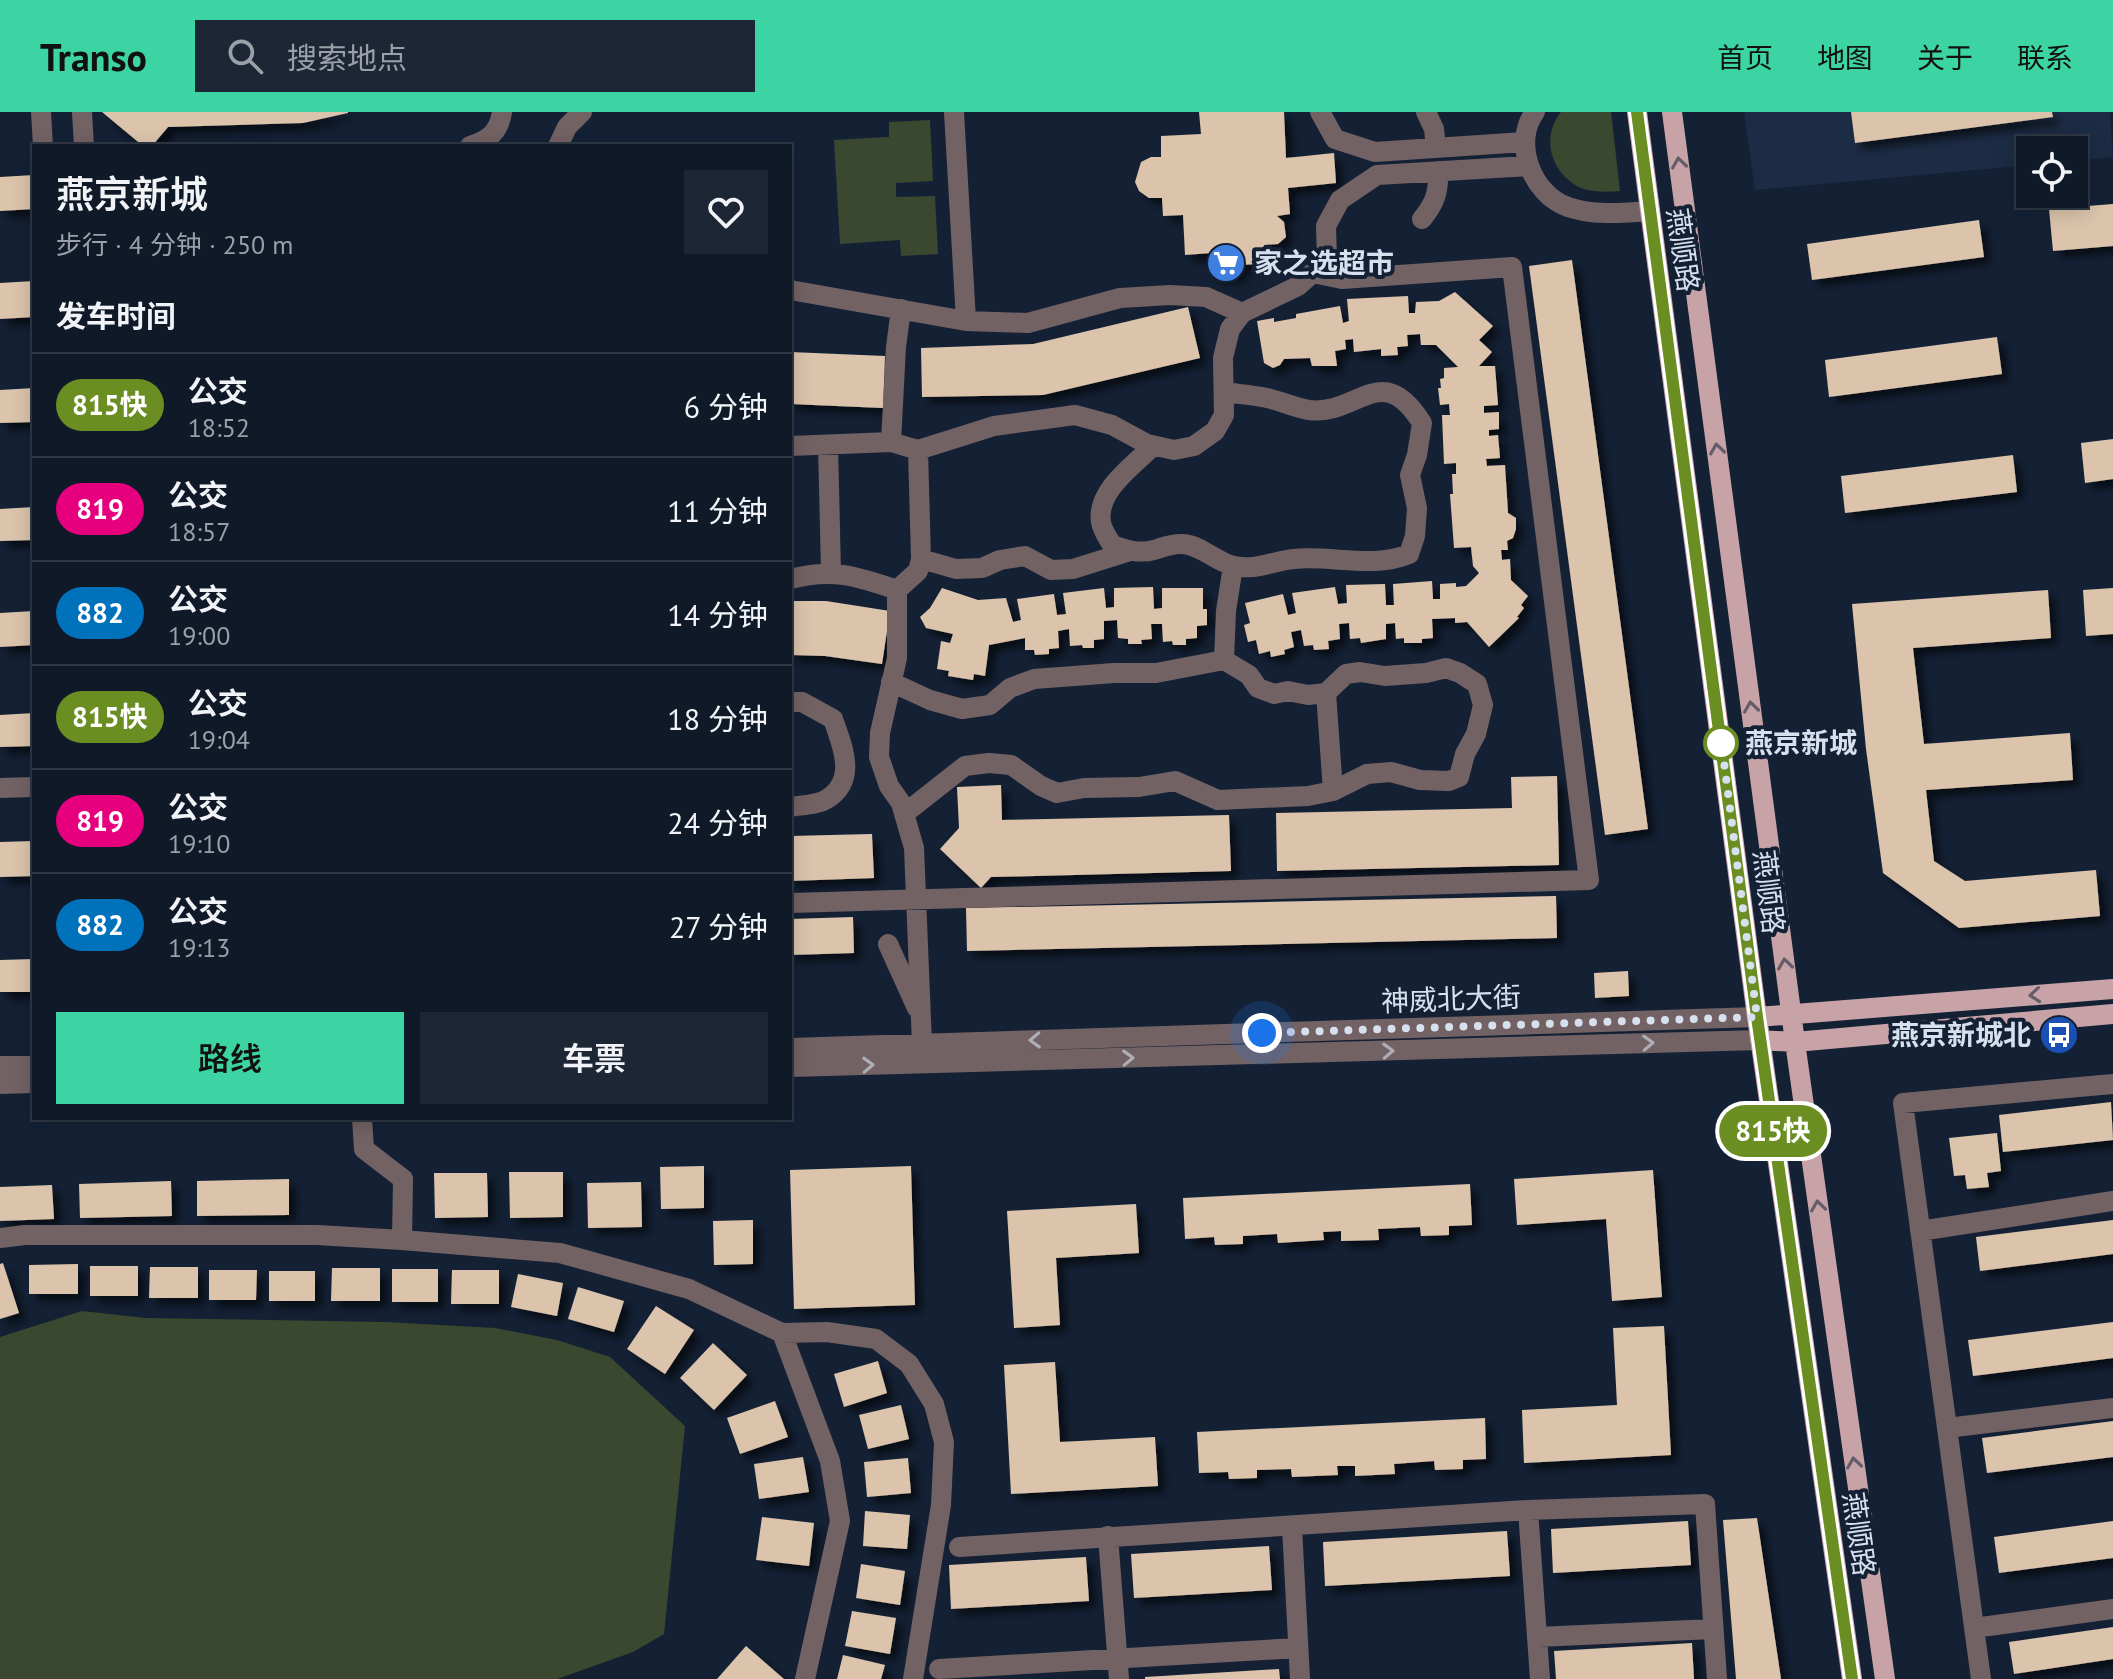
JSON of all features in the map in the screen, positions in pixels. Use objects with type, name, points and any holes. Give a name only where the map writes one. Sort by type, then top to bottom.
[{"type":"main road","name":"燕顺路","points":[[1637,112],[1760,1040],[1852,1679]]},
{"type":"main road","name":"燕顺路","points":[[1672,112],[1795,1042],[1885,1679]]},
{"type":"main road","name":"神威北大街","points":[[1757,1017],[2113,989]]},
{"type":"main road","name":"神威北大街","points":[[1760,1040],[1795,1042],[2113,1014]]},
{"type":"street","points":[[41,112],[43,144]]},
{"type":"street","points":[[82,112],[84,144]]},
{"type":"street","points":[[477,144],[488,141],[500,124],[502,112]]},
{"type":"street","points":[[559,144],[567,127],[582,112]]},
{"type":"street","points":[[954,112],[966,321]]},
{"type":"street","points":[[1320,112],[1335,139],[1375,152],[1524,142]]},
{"type":"street","points":[[1426,112],[1434,129],[1436,148]]},
{"type":"street","points":[[1535,112],[1524,142],[1528,166],[1543,188],[1564,206],[1604,214],[1650,211]]},
{"type":"street","points":[[1375,152],[1377,175]]},
{"type":"street","points":[[792,446],[891,442],[918,450],[994,426],[1075,415],[1112,425],[1153,446],[1174,450],[1194,446],[1215,431],[1224,415],[1223,358],[1230,329],[1242,313],[1298,286],[1327,260],[1326,226],[1340,200],[1377,175],[1528,166]]},
{"type":"street","points":[[1422,219],[1433,205],[1439,188],[1438,171]]},
{"type":"street","points":[[792,903],[1589,880],[1512,267],[1342,279],[1313,273]]},
{"type":"street","points":[[792,290],[966,321],[1028,323],[1120,298],[1170,295],[1206,297],[1242,313]]},
{"type":"street","points":[[891,442],[901,309]]},
{"type":"street","points":[[921,559],[956,569],[982,568],[1000,560],[1025,556],[1051,570],[1073,569],[1130,551],[1151,551],[1169,545],[1187,544],[1233,566],[1258,568],[1290,559],[1324,557],[1393,561],[1409,554],[1415,536],[1417,508],[1410,475],[1422,423],[1405,400],[1389,393],[1373,391],[1347,405],[1324,411],[1306,410],[1269,398],[1224,392]]},
{"type":"street","points":[[828,445],[831,572]]},
{"type":"street","points":[[1130,551],[1112,545],[1100,524],[1101,504],[1109,489],[1153,446]]},
{"type":"street","points":[[918,450],[921,559],[918,571],[897,590],[897,658],[880,733],[879,757],[889,786],[901,803],[914,848],[922,1044]]},
{"type":"street","points":[[1224,660],[1226,611],[1233,566]]},
{"type":"street","points":[[792,579],[831,572],[855,576],[897,590]]},
{"type":"street","points":[[891,682],[930,700],[962,709],[990,705],[1010,688],[1034,679],[1156,673],[1224,660],[1249,675],[1258,688],[1274,694],[1288,691],[1308,695],[1326,693],[1346,674],[1360,672],[1385,676],[1446,668],[1477,684],[1483,705],[1476,734],[1465,754],[1459,777],[1449,781],[1420,780],[1391,772],[1367,774],[1333,791],[1308,796],[1218,800],[1175,781],[1057,793],[1011,765],[989,763],[965,766],[904,814]]},
{"type":"street","points":[[1326,693],[1333,791]]},
{"type":"street","points":[[792,702],[802,702],[833,719],[847,758],[843,783],[827,800],[792,807]]},
{"type":"street","points":[[847,758],[879,757]]},
{"type":"street","points":[[0,788],[32,787]]},
{"type":"street","points":[[888,944],[921,1016]]},
{"type":"street","name":"神威北大街","points":[[792,1048],[1757,1017]]},
{"type":"street","name":"神威北大街","points":[[792,1067],[1760,1040]]},
{"type":"street","points":[[0,1066],[32,1066]]},
{"type":"street","points":[[0,1084],[32,1083]]},
{"type":"street","points":[[1981,1679],[1903,1103],[2113,1084]]},
{"type":"street","points":[[362,1120],[364,1149],[403,1179],[402,1240]]},
{"type":"street","points":[[1920,1231],[2113,1201]]},
{"type":"street","points":[[0,1238],[25,1235],[317,1235],[560,1253],[689,1289],[782,1333],[827,1332],[876,1339],[909,1364],[934,1404],[944,1442],[941,1505],[913,1679]]},
{"type":"street","points":[[782,1333],[830,1461],[840,1521],[805,1679]]},
{"type":"street","points":[[1947,1428],[2113,1408]]},
{"type":"street","points":[[959,1547],[1528,1510],[1705,1504],[1717,1679]]},
{"type":"street","points":[[1528,1510],[1540,1679]]},
{"type":"street","points":[[1292,1527],[1300,1679]]},
{"type":"street","points":[[1108,1536],[1119,1679]]},
{"type":"street","points":[[1974,1628],[2113,1609]]},
{"type":"street","points":[[1625,1633],[1713,1629]]},
{"type":"street","points":[[1538,1637],[1713,1629]]},
{"type":"street","points":[[939,1669],[1298,1648]]},
{"type":"shaded area","points":[[1744,112],[2110,112],[2113,157],[2088,160],[2088,136],[2016,136],[2016,166],[1755,190]]},
{"type":"green space","points":[[1561,112],[1611,112],[1620,191],[1580,188],[1559,170],[1550,141],[1555,121]]},
{"type":"green space","points":[[930,120],[933,181],[896,183],[896,197],[935,196],[938,254],[901,256],[900,240],[840,244],[834,140],[889,137],[889,122]]},
{"type":"green space","points":[[82,1311],[146,1318],[385,1322],[495,1328],[557,1340],[610,1357],[685,1426],[664,1634],[633,1652],[557,1679],[0,1679],[0,1337]]},
{"type":"building","points":[[102,112],[348,112],[303,123],[168,127],[154,144],[141,144]]},
{"type":"building","points":[[1199,112],[1284,112],[1286,158],[1334,153],[1336,183],[1288,188],[1290,214],[1277,216],[1284,222],[1286,237],[1278,244],[1264,245],[1265,250],[1259,250],[1259,264],[1239,265],[1240,275],[1212,277],[1211,253],[1185,255],[1183,215],[1163,216],[1162,198],[1149,198],[1139,191],[1135,182],[1141,162],[1151,157],[1161,157],[1161,136],[1201,134]]},
{"type":"building","points":[[1851,112],[2052,112],[2053,117],[1855,143]]},
{"type":"building","points":[[32,175],[32,209],[0,211],[0,177]]},
{"type":"building","points":[[2113,204],[2113,246],[2053,251],[2049,209]]},
{"type":"building","points":[[1979,220],[1984,257],[1812,280],[1807,244]]},
{"type":"building","points":[[1572,260],[1648,829],[1605,835],[1529,266]]},
{"type":"building","points":[[32,281],[32,317],[0,319],[0,283]]},
{"type":"building","points":[[1455,292],[1493,326],[1479,340],[1492,352],[1479,366],[1495,366],[1498,405],[1484,406],[1484,413],[1499,412],[1499,429],[1489,430],[1489,436],[1498,435],[1500,458],[1486,459],[1487,466],[1505,465],[1508,513],[1516,518],[1513,538],[1507,541],[1508,550],[1501,550],[1502,560],[1510,559],[1511,580],[1528,596],[1521,605],[1524,608],[1519,618],[1489,647],[1467,622],[1455,623],[1455,618],[1432,619],[1433,638],[1422,639],[1422,643],[1404,643],[1404,638],[1396,639],[1395,623],[1386,624],[1386,639],[1361,643],[1360,638],[1350,639],[1349,623],[1339,624],[1340,639],[1328,641],[1329,649],[1314,650],[1313,645],[1304,646],[1301,630],[1291,632],[1294,647],[1284,650],[1285,654],[1271,657],[1270,651],[1259,654],[1256,640],[1248,642],[1244,625],[1250,623],[1245,603],[1283,594],[1288,615],[1296,613],[1292,593],[1335,587],[1338,604],[1347,603],[1346,585],[1385,584],[1386,605],[1394,605],[1393,584],[1432,581],[1433,599],[1440,599],[1440,584],[1466,586],[1479,573],[1473,566],[1471,547],[1454,548],[1450,494],[1453,494],[1452,474],[1456,474],[1456,463],[1444,464],[1442,415],[1450,415],[1449,404],[1440,405],[1438,388],[1441,388],[1440,379],[1444,378],[1444,368],[1458,367],[1436,345],[1421,345],[1420,334],[1407,335],[1408,346],[1397,347],[1398,355],[1381,356],[1381,349],[1354,352],[1353,339],[1345,340],[1346,349],[1335,351],[1337,366],[1312,366],[1310,358],[1284,359],[1273,368],[1264,363],[1257,321],[1274,318],[1274,322],[1296,318],[1296,314],[1340,306],[1343,323],[1349,321],[1347,299],[1408,296],[1409,313],[1415,313],[1416,302],[1439,301]]},
{"type":"building","points":[[1188,307],[1200,358],[1043,395],[922,397],[921,348],[1033,344]]},
{"type":"building","points":[[1997,337],[2002,374],[1829,397],[1825,360]]},
{"type":"building","points":[[792,352],[885,356],[883,408],[792,404]]},
{"type":"building","points":[[32,388],[32,422],[0,423],[0,390]]},
{"type":"building","points":[[2113,439],[2113,479],[2085,483],[2081,443]]},
{"type":"building","points":[[2013,455],[2017,492],[1845,513],[1841,476]]},
{"type":"building","points":[[32,507],[32,540],[0,541],[0,509]]},
{"type":"building","points":[[1153,587],[1154,609],[1162,608],[1162,588],[1203,588],[1207,625],[1197,626],[1197,638],[1186,639],[1186,645],[1163,642],[1162,624],[1151,624],[1152,639],[1141,640],[1142,644],[1128,644],[1128,639],[1118,638],[1117,620],[1104,621],[1104,639],[1094,640],[1094,648],[1070,646],[1069,629],[1058,631],[1059,648],[1049,649],[1049,654],[1035,655],[1034,650],[1025,650],[1025,638],[989,645],[985,676],[974,674],[973,680],[948,676],[949,671],[937,669],[941,641],[950,643],[953,634],[926,628],[920,617],[930,608],[942,588],[978,600],[1006,598],[1013,622],[1021,620],[1017,599],[1054,594],[1057,615],[1066,614],[1063,593],[1104,588],[1106,608],[1114,607],[1114,588]]},
{"type":"building","points":[[2113,588],[2113,634],[2086,636],[2083,590]]},
{"type":"building","points":[[2048,590],[2051,638],[1913,648],[1924,744],[2070,733],[2073,780],[1926,790],[1934,861],[1965,881],[2096,870],[2100,916],[1959,928],[1883,873],[1866,749],[1852,604]]},
{"type":"building","points":[[792,601],[826,601],[890,611],[882,664],[792,655]]},
{"type":"building","points":[[32,611],[32,645],[0,647],[0,613]]},
{"type":"building","points":[[32,713],[32,746],[0,747],[0,715]]},
{"type":"building","points":[[1557,776],[1559,865],[1277,871],[1276,813],[1512,808],[1511,777]]},
{"type":"building","points":[[1001,785],[1002,820],[1229,815],[1231,871],[991,877],[981,888],[940,849],[959,828],[957,787]]},
{"type":"building","points":[[872,834],[874,878],[792,881],[792,836]]},
{"type":"building","points":[[32,841],[32,876],[0,877],[0,842]]},
{"type":"building","points":[[1556,896],[1557,938],[967,951],[966,908]]},
{"type":"building","points":[[853,917],[854,953],[792,955],[792,919]]},
{"type":"building","points":[[32,959],[32,992],[0,992],[0,960]]},
{"type":"building","points":[[1628,971],[1629,996],[1595,998],[1594,973]]},
{"type":"building","points":[[2111,1102],[2113,1140],[2003,1152],[1999,1115]]},
{"type":"building","points":[[1997,1133],[2001,1171],[1987,1173],[1989,1187],[1967,1189],[1965,1175],[1954,1176],[1949,1138]]},
{"type":"building","points":[[704,1166],[704,1208],[661,1209],[660,1167]]},
{"type":"building","points":[[911,1166],[915,1305],[794,1309],[790,1170]]},
{"type":"building","points":[[1653,1170],[1662,1297],[1612,1301],[1606,1219],[1517,1225],[1514,1179]]},
{"type":"building","points":[[509,1172],[563,1172],[563,1217],[510,1218]]},
{"type":"building","points":[[434,1173],[487,1173],[488,1217],[435,1218]]},
{"type":"building","points":[[289,1179],[289,1215],[197,1216],[197,1181]]},
{"type":"building","points":[[171,1181],[172,1216],[80,1218],[79,1184]]},
{"type":"building","points":[[641,1182],[642,1227],[588,1228],[587,1183]]},
{"type":"building","points":[[1470,1184],[1472,1225],[1449,1226],[1449,1235],[1421,1236],[1420,1227],[1378,1229],[1379,1240],[1341,1241],[1341,1231],[1323,1232],[1324,1240],[1278,1243],[1277,1234],[1243,1236],[1243,1244],[1215,1245],[1214,1237],[1185,1239],[1183,1198]]},
{"type":"building","points":[[52,1185],[54,1219],[0,1221],[0,1187]]},
{"type":"building","points":[[1136,1204],[1139,1253],[1056,1258],[1060,1325],[1014,1328],[1007,1211]]},
{"type":"building","points":[[753,1220],[753,1264],[714,1265],[713,1221]]},
{"type":"building","points":[[2113,1220],[2113,1254],[1980,1271],[1976,1237]]},
{"type":"building","points":[[3,1263],[19,1313],[0,1319],[0,1264]]},
{"type":"building","points":[[78,1264],[78,1294],[29,1294],[29,1265]]},
{"type":"building","points":[[90,1266],[138,1266],[138,1296],[90,1296]]},
{"type":"building","points":[[150,1267],[198,1267],[198,1298],[149,1298]]},
{"type":"building","points":[[332,1268],[380,1268],[380,1301],[331,1301]]},
{"type":"building","points":[[392,1269],[438,1269],[438,1302],[392,1302]]},
{"type":"building","points":[[209,1270],[257,1270],[256,1300],[209,1300]]},
{"type":"building","points":[[452,1270],[499,1270],[499,1304],[451,1304]]},
{"type":"building","points":[[269,1271],[315,1271],[315,1301],[269,1301]]},
{"type":"building","points":[[518,1274],[563,1283],[557,1316],[511,1307]]},
{"type":"building","points":[[578,1287],[624,1301],[614,1332],[568,1319]]},
{"type":"building","points":[[656,1306],[694,1330],[665,1374],[627,1349]]},
{"type":"building","points":[[2113,1322],[2113,1358],[1973,1376],[1968,1340]]},
{"type":"building","points":[[1664,1326],[1671,1455],[1524,1463],[1522,1410],[1617,1405],[1613,1328]]},
{"type":"building","points":[[713,1343],[747,1375],[714,1410],[680,1378]]},
{"type":"building","points":[[878,1361],[887,1393],[844,1407],[834,1374]]},
{"type":"building","points":[[1055,1362],[1060,1442],[1155,1437],[1158,1486],[1011,1494],[1004,1365]]},
{"type":"building","points":[[775,1401],[788,1437],[740,1454],[727,1418]]},
{"type":"building","points":[[901,1405],[909,1439],[868,1449],[859,1415]]},
{"type":"building","points":[[1485,1418],[1486,1459],[1463,1460],[1463,1469],[1435,1470],[1434,1461],[1394,1464],[1395,1474],[1355,1476],[1355,1466],[1337,1466],[1338,1475],[1292,1477],[1291,1469],[1257,1470],[1257,1478],[1229,1479],[1228,1472],[1199,1473],[1197,1432]]},
{"type":"building","points":[[2113,1421],[2113,1457],[1987,1473],[1982,1438]]},
{"type":"building","points":[[803,1457],[809,1492],[759,1499],[754,1464]]},
{"type":"building","points":[[908,1458],[911,1493],[867,1497],[864,1462]]},
{"type":"building","points":[[865,1511],[910,1515],[907,1549],[863,1546]]},
{"type":"building","points":[[762,1517],[814,1523],[809,1566],[756,1560]]},
{"type":"building","points":[[1757,1518],[1781,1679],[1736,1679],[1723,1520]]},
{"type":"building","points":[[1688,1521],[1691,1565],[1553,1573],[1551,1529]]},
{"type":"building","points":[[2113,1521],[2113,1558],[1999,1573],[1994,1537]]},
{"type":"building","points":[[1507,1531],[1510,1576],[1325,1586],[1323,1542]]},
{"type":"building","points":[[1269,1546],[1272,1590],[1134,1598],[1131,1554]]},
{"type":"building","points":[[1086,1557],[1089,1601],[951,1609],[949,1565]]},
{"type":"building","points":[[861,1564],[905,1571],[900,1605],[856,1598]]},
{"type":"building","points":[[852,1611],[896,1618],[890,1654],[845,1646]]},
{"type":"building","points":[[2113,1627],[2113,1659],[2014,1674],[2009,1642]]},
{"type":"building","points":[[1692,1643],[1694,1679],[1556,1679],[1554,1651]]},
{"type":"building","points":[[746,1646],[784,1679],[717,1679]]},
{"type":"building","points":[[843,1655],[885,1665],[881,1679],[837,1679]]},
{"type":"building","points":[[1279,1669],[1280,1679],[1145,1679],[1145,1677]]},
{"type":"bus line","name":"815快","points":[[1637,112],[1757,1017],[1852,1679]]},
{"type":"place","name":"家之选超市","points":[[1226,263]]},
{"type":"place","name":"燕京新城","points":[[1721,743]]},
{"type":"place","name":"燕京新城北","points":[[2059,1035]]},
{"type":"route","points":[[1262,1033],[1757,1017],[1721,739],[1721,743]]}]
